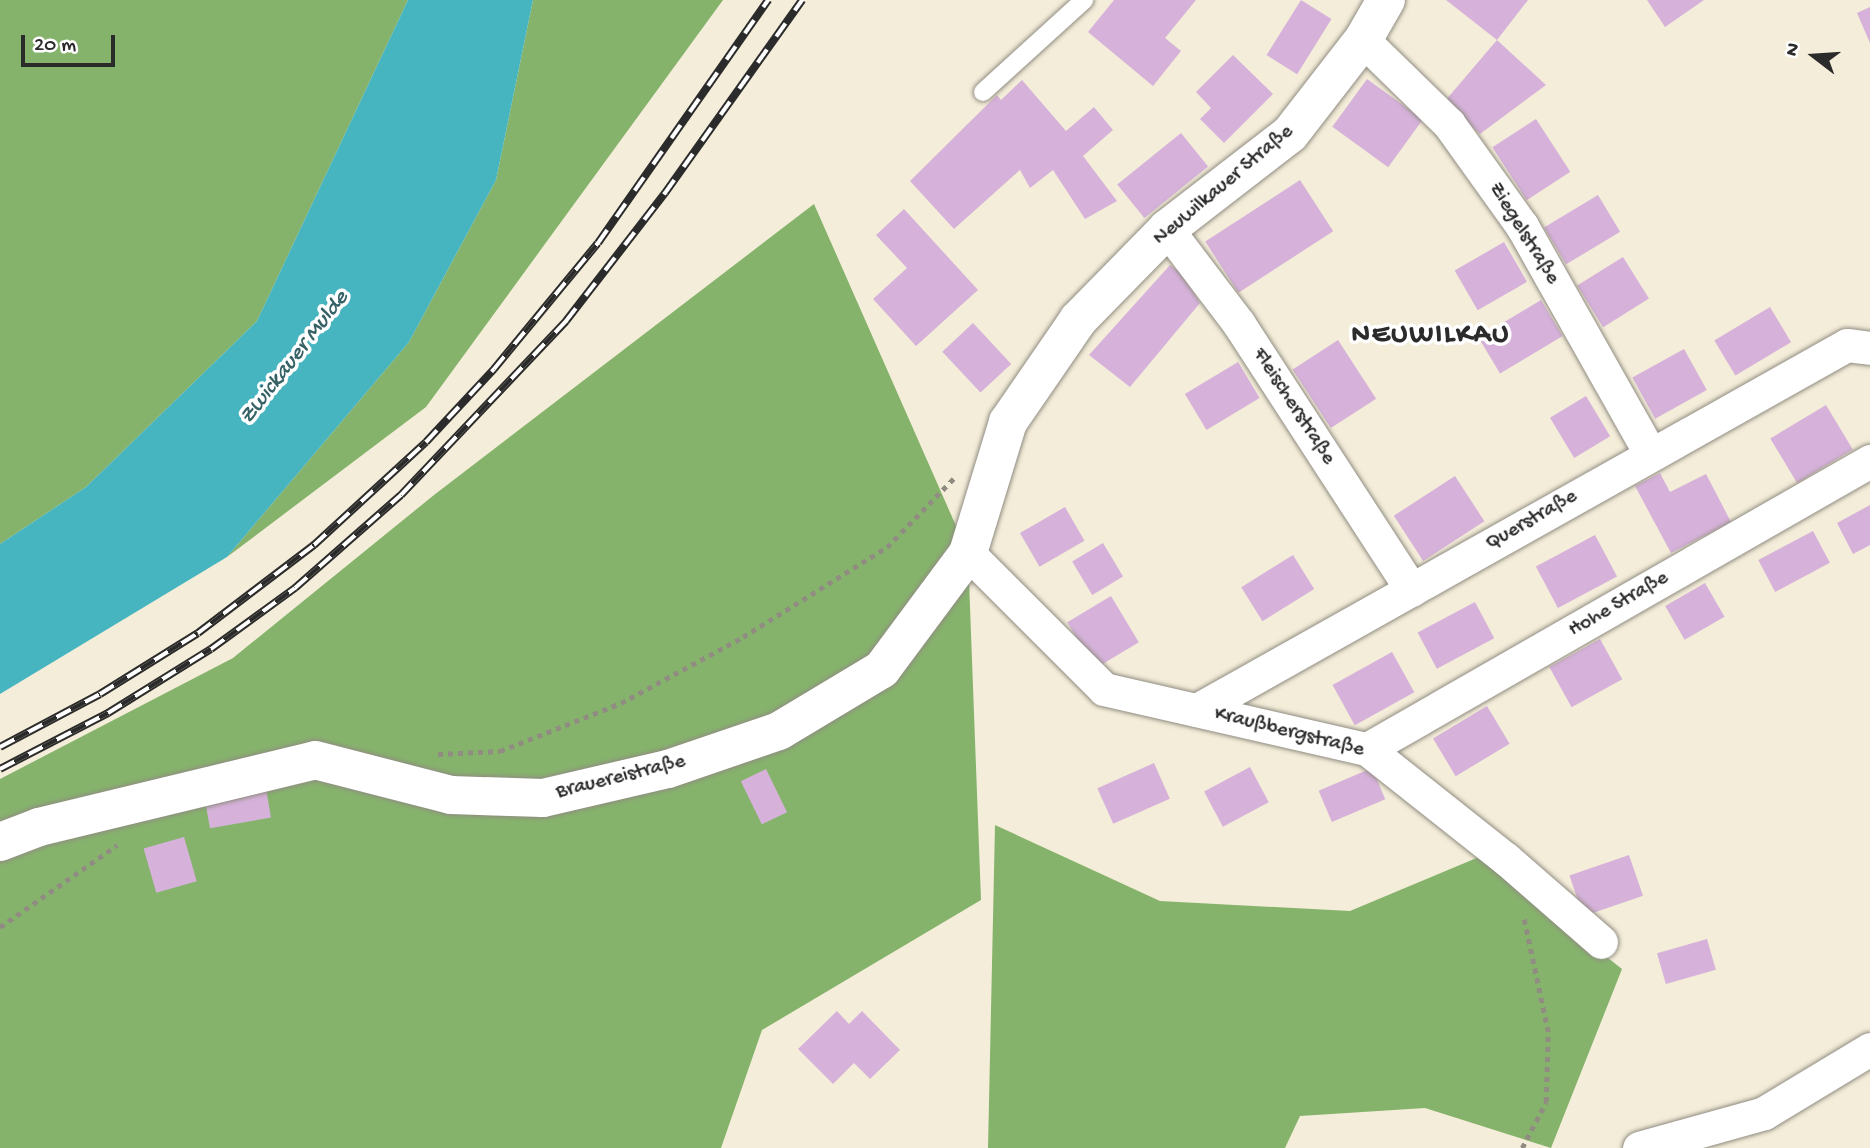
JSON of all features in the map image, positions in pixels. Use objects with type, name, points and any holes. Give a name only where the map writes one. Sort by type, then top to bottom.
[{"type":"street","name":"Neuwilkauer Straße","points":[[968,553],[1008,422],[1078,320],[1167,229],[1290,134],[1363,40],[1386,0]]},
{"type":"street","name":"Ziegelstraße","points":[[1363,40],[1450,124],[1522,226],[1650,453]]},
{"type":"street","name":"Fleischerstraße","points":[[1167,229],[1239,324],[1412,590]]},
{"type":"street","name":"Querstraße","points":[[1197,710],[1650,453],[1847,345],[1870,348]]},
{"type":"street","name":"Hohe Straße","points":[[1367,749],[1870,461]]},
{"type":"street","name":"Kraußbergstraße","points":[[968,553],[1104,689],[1367,749],[1506,859],[1601,942]]},
{"type":"street","name":"Brauereistraße","points":[[0,842],[124,805],[315,760],[451,795],[543,798],[668,769],[779,731],[882,669],[968,553]]},
{"type":"street","points":[[1639,1148],[1764,1114],[1870,1049]]},
{"type":"lane","points":[[983,92],[1084,0]]},
{"type":"path","points":[[434,754],[500,751],[633,696],[743,637],[887,548],[961,470]]},
{"type":"path","points":[[0,927],[125,840],[124,805]]},
{"type":"path","points":[[1521,908],[1548,1031],[1546,1102],[1522,1148]]},
{"type":"green space","points":[[0,0],[408,0],[257,321],[86,487],[0,544]]},
{"type":"green space","points":[[533,0],[723,0],[426,407],[227,557],[409,342],[496,180]]},
{"type":"green space","points":[[814,204],[968,553],[981,900],[762,1030],[721,1148],[0,1148],[0,779],[233,658],[434,495]]},
{"type":"green space","points":[[995,825],[1160,901],[1350,911],[1479,857],[1622,969],[1551,1148],[1425,1108],[1300,1116],[1285,1148],[988,1148]]},
{"type":"water","name":"Zwickauer Mulde","points":[[408,0],[533,0],[496,180],[409,342],[227,557],[0,694],[0,544],[86,487],[257,321]]},
{"type":"building","points":[[1114,0],[1196,0],[1165,38],[1181,51],[1153,86],[1088,32]]},
{"type":"building","points":[[1301,0],[1332,19],[1297,74],[1267,55]]},
{"type":"building","points":[[1446,0],[1528,0],[1497,40]]},
{"type":"building","points":[[1647,0],[1704,0],[1665,27]]},
{"type":"building","points":[[1870,7],[1870,43],[1857,13]]},
{"type":"building","points":[[1497,40],[1546,85],[1480,134],[1445,101]]},
{"type":"building","points":[[1233,55],[1273,94],[1224,143],[1200,119],[1211,108],[1196,92]]},
{"type":"building","points":[[1367,79],[1423,120],[1388,167],[1332,127]]},
{"type":"building","points":[[1022,80],[1066,131],[1094,107],[1113,130],[1083,156],[1117,201],[1085,219],[1053,170],[1030,188],[1020,170],[954,229],[910,181],[997,95],[1001,100]]},
{"type":"building","points":[[1536,119],[1570,172],[1527,200],[1492,147]]},
{"type":"building","points":[[1181,133],[1208,166],[1144,218],[1117,185]]},
{"type":"building","points":[[1300,180],[1333,231],[1238,293],[1205,242]]},
{"type":"building","points":[[1598,195],[1620,232],[1566,264],[1544,227]]},
{"type":"building","points":[[904,209],[978,290],[916,346],[873,299],[907,268],[876,235]]},
{"type":"building","points":[[1504,242],[1527,282],[1478,310],[1455,270]]},
{"type":"building","points":[[1623,257],[1649,299],[1603,327],[1577,286]]},
{"type":"building","points":[[1170,265],[1182,274],[1200,303],[1130,387],[1089,355]]},
{"type":"building","points":[[1541,300],[1563,336],[1500,374],[1478,338]]},
{"type":"building","points":[[1770,307],[1791,342],[1735,376],[1714,340]]},
{"type":"building","points":[[973,323],[1011,364],[980,393],[942,352]]},
{"type":"building","points":[[1338,340],[1376,399],[1331,428],[1293,369]]},
{"type":"building","points":[[1684,349],[1707,390],[1655,419],[1632,378]]},
{"type":"building","points":[[1238,362],[1260,398],[1206,430],[1185,394]]},
{"type":"building","points":[[1586,396],[1610,436],[1574,458],[1550,418]]},
{"type":"building","points":[[1826,405],[1853,450],[1797,483],[1770,438]]},
{"type":"building","points":[[1660,473],[1670,492],[1706,474],[1731,522],[1671,553],[1635,486]]},
{"type":"building","points":[[1455,476],[1484,521],[1423,561],[1394,516]]},
{"type":"building","points":[[1870,505],[1870,545],[1853,554],[1837,523]]},
{"type":"building","points":[[1065,507],[1084,541],[1039,567],[1020,533]]},
{"type":"building","points":[[1813,531],[1830,563],[1775,592],[1758,560]]},
{"type":"building","points":[[1595,535],[1617,576],[1558,608],[1536,566]]},
{"type":"building","points":[[1103,543],[1123,576],[1092,595],[1072,562]]},
{"type":"building","points":[[1293,555],[1314,589],[1262,621],[1241,587]]},
{"type":"building","points":[[1705,583],[1724,617],[1685,640],[1665,606]]},
{"type":"building","points":[[1111,596],[1139,642],[1095,669],[1067,622]]},
{"type":"building","points":[[1475,602],[1494,638],[1437,669],[1418,633]]},
{"type":"building","points":[[1600,639],[1622,679],[1572,707],[1549,667]]},
{"type":"building","points":[[1392,652],[1414,692],[1355,725],[1333,685]]},
{"type":"building","points":[[1487,706],[1510,744],[1456,776],[1433,738]]},
{"type":"building","points":[[1154,763],[1170,799],[1113,824],[1097,788]]},
{"type":"building","points":[[1250,767],[1269,802],[1223,827],[1204,791]]},
{"type":"building","points":[[1372,768],[1385,799],[1332,822],[1319,791]]},
{"type":"building","points":[[766,769],[787,812],[762,824],[741,781]]},
{"type":"building","points":[[266,789],[271,818],[210,828],[205,800]]},
{"type":"building","points":[[184,837],[197,881],[156,893],[144,849]]},
{"type":"building","points":[[1629,855],[1643,896],[1583,916],[1569,876]]},
{"type":"building","points":[[1707,939],[1716,970],[1666,984],[1657,953]]},
{"type":"building","points":[[837,1011],[849,1024],[862,1011],[900,1050],[870,1079],[854,1063],[833,1084],[798,1049]]},
{"type":"railway","points":[[0,747],[100,694],[198,633],[314,545],[426,442],[494,369],[598,243],[768,0]]},
{"type":"railway","points":[[0,769],[108,713],[211,649],[295,588],[401,495],[566,321],[665,193],[802,0]]},
{"type":"district","name":"NEUWILKAU","points":[[1431,336]]}]
